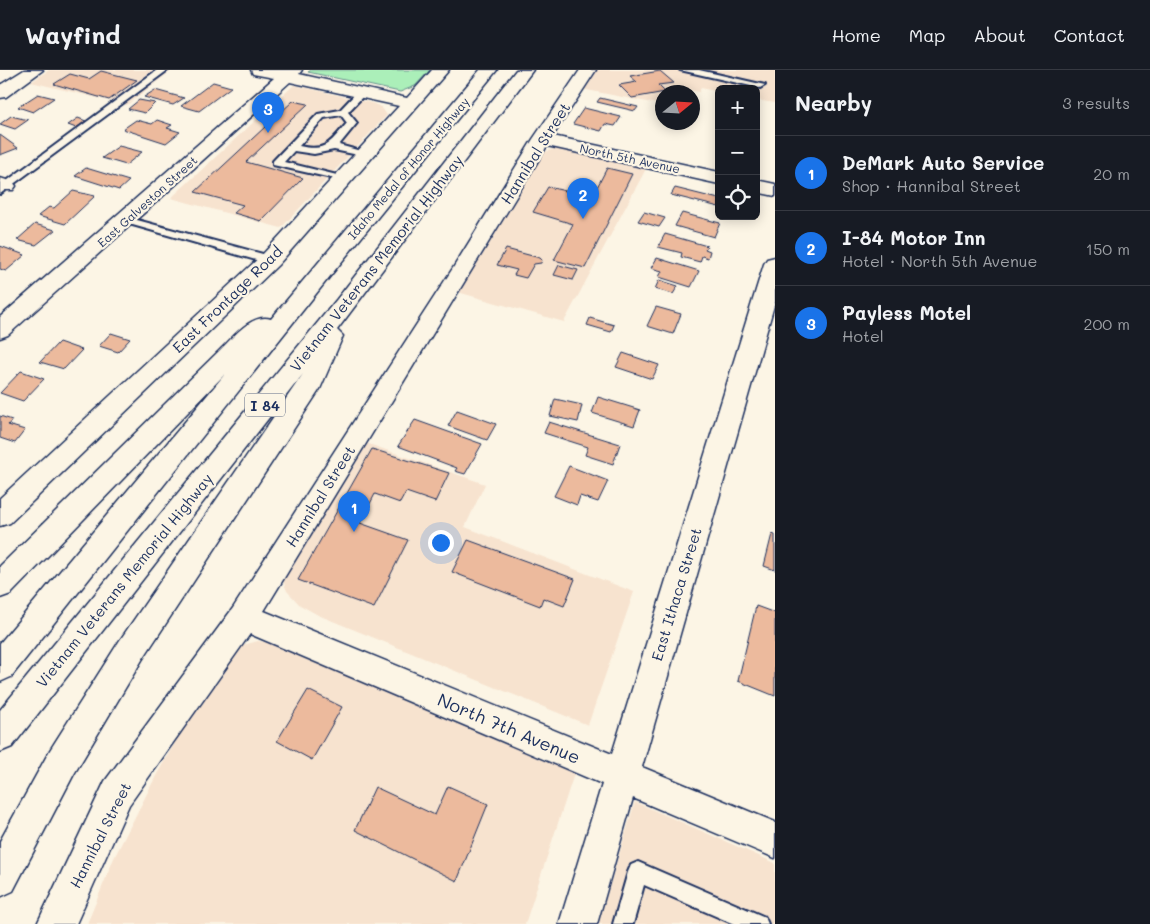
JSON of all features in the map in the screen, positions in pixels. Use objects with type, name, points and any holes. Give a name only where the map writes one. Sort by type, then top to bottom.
[{"type":"main road","points":[[0,93],[35,70]]},
{"type":"main road","points":[[258,70],[290,73],[361,93],[411,104]]},
{"type":"main road","name":"East Frontage Road","points":[[5,503],[270,260],[441,70]]},
{"type":"main road","name":"Idaho Medal of Honor Highway","points":[[327,265],[489,70]]},
{"type":"main road","name":"Vietnam Veterans Memorial Highway","points":[[0,736],[345,304],[525,70]]},
{"type":"main road","name":"Hannibal Street","points":[[56,924],[117,793],[244,616],[464,268],[542,139],[588,70]]},
{"type":"main road","name":"East Galveston Street","points":[[0,330],[290,73]]},
{"type":"main road","name":"North 5th Avenue","points":[[542,139],[715,177]]},
{"type":"main road","points":[[760,187],[775,190]]},
{"type":"main road","name":"East Ithaca Street","points":[[578,924],[775,264]]},
{"type":"main road","points":[[0,585],[228,356],[327,265]]},
{"type":"main road","name":"I 84","points":[[0,667],[327,265]]},
{"type":"main road","points":[[0,878],[62,762],[131,650],[311,382],[345,304]]},
{"type":"main road","name":"North 7th Avenue","points":[[244,616],[775,840]]},
{"type":"lane","points":[[2,187],[163,70]]},
{"type":"lane","points":[[685,70],[760,85]]},
{"type":"lane","points":[[341,179],[278,163],[321,116],[343,112],[361,93]]},
{"type":"lane","points":[[292,147],[315,153],[328,151],[352,123],[343,112]]},
{"type":"lane","points":[[332,146],[364,155]]},
{"type":"lane","points":[[126,220],[270,260]]},
{"type":"lane","points":[[623,924],[638,872],[758,924]]},
{"type":"shaded area","points":[[49,70],[172,70],[127,105],[31,82]]},
{"type":"shaded area","points":[[594,70],[775,70],[775,103],[760,101],[760,85],[715,85],[715,91],[701,88],[700,90],[700,85],[655,85],[655,104],[582,89]]},
{"type":"shaded area","points":[[294,85],[372,103],[381,107],[387,115],[281,228],[171,198]]},
{"type":"shaded area","points":[[557,148],[647,167],[564,322],[454,291],[539,154]]},
{"type":"shaded area","points":[[360,441],[485,484],[465,527],[634,592],[588,725],[318,615],[300,605],[287,591],[281,576]]},
{"type":"shaded area","points":[[258,641],[278,643],[575,771],[525,924],[87,924],[114,858],[157,774],[223,659],[240,646]]},
{"type":"shaded area","points":[[635,802],[775,863],[775,924],[598,924]]},
{"type":"green space","points":[[311,70],[430,70],[415,86],[400,92],[308,72]]},
{"type":"building","points":[[101,71],[137,80],[109,100],[54,84],[70,74],[89,79]]},
{"type":"building","points":[[660,71],[674,83],[655,85],[655,94],[632,98],[619,85],[637,82],[630,76]]},
{"type":"building","points":[[213,82],[231,87],[199,111],[181,106]]},
{"type":"building","points":[[155,90],[184,98],[173,105],[144,97]]},
{"type":"building","points":[[38,94],[54,98],[33,112],[18,107]]},
{"type":"building","points":[[600,98],[638,107],[635,111],[597,102]]},
{"type":"building","points":[[139,100],[155,103],[145,113],[128,109]]},
{"type":"building","points":[[293,101],[308,104],[246,162],[303,178],[261,221],[234,213],[243,205],[195,192]]},
{"type":"building","points":[[584,108],[621,117],[615,126],[605,124],[601,131],[573,124]]},
{"type":"building","points":[[11,116],[28,120],[15,129],[0,124]]},
{"type":"building","points":[[78,118],[86,121],[76,128],[68,125]]},
{"type":"building","points":[[136,120],[152,124],[157,120],[172,125],[167,128],[180,132],[166,143],[123,129]]},
{"type":"building","points":[[0,135],[18,148],[0,155]]},
{"type":"building","points":[[119,146],[142,152],[126,165],[102,158]]},
{"type":"building","points":[[86,168],[129,181],[119,190],[75,176]]},
{"type":"building","points":[[607,168],[632,174],[585,268],[554,260],[573,224],[533,212],[548,187],[592,197]]},
{"type":"building","points":[[675,188],[715,198],[715,206],[671,195]]},
{"type":"building","points":[[73,191],[95,196],[65,224],[38,216],[49,207],[54,208]]},
{"type":"building","points":[[644,212],[665,218],[659,227],[638,221]]},
{"type":"building","points":[[682,213],[720,223],[714,237],[675,226]]},
{"type":"building","points":[[35,224],[55,230],[36,245],[17,240]]},
{"type":"building","points":[[665,234],[707,246],[705,249],[710,251],[708,258],[702,256],[700,262],[681,257],[682,253],[658,247]]},
{"type":"building","points":[[0,246],[25,255],[6,271],[0,269]]},
{"type":"building","points":[[506,249],[540,258],[542,260],[541,263],[534,264],[526,278],[514,275],[517,270],[497,265]]},
{"type":"building","points":[[657,258],[699,271],[691,287],[659,277],[662,271],[651,268]]},
{"type":"building","points":[[559,265],[578,270],[573,280],[554,275]]},
{"type":"building","points":[[659,280],[678,286],[673,294],[655,289]]},
{"type":"building","points":[[656,307],[681,314],[673,334],[647,326]]},
{"type":"building","points":[[590,318],[614,325],[611,332],[587,325]]},
{"type":"building","points":[[111,333],[130,339],[118,352],[99,346]]},
{"type":"building","points":[[59,342],[82,350],[64,369],[40,362]]},
{"type":"building","points":[[623,353],[659,365],[652,379],[616,367]]},
{"type":"building","points":[[21,371],[44,379],[23,401],[0,393]]},
{"type":"building","points":[[598,397],[640,410],[634,426],[592,413]]},
{"type":"building","points":[[555,399],[582,405],[578,422],[550,416]]},
{"type":"building","points":[[457,410],[496,424],[487,440],[448,426]]},
{"type":"building","points":[[0,416],[12,420],[8,425],[25,430],[15,443],[0,438]]},
{"type":"building","points":[[415,420],[482,444],[465,474],[455,471],[457,468],[398,446]]},
{"type":"building","points":[[549,422],[620,444],[613,464],[585,455],[588,447],[544,433]]},
{"type":"building","points":[[372,449],[449,473],[435,502],[406,492],[400,503],[375,494],[360,523],[408,540],[374,608],[298,580]]},
{"type":"building","points":[[569,466],[608,481],[598,502],[580,496],[577,505],[554,496]]},
{"type":"building","points":[[772,534],[775,535],[775,570],[764,566]]},
{"type":"building","points":[[468,540],[575,579],[564,606],[543,598],[540,606],[452,572]]},
{"type":"building","points":[[756,606],[775,613],[775,696],[738,681]]},
{"type":"building","points":[[308,690],[342,707],[312,760],[277,741]]},
{"type":"building","points":[[448,786],[488,804],[457,881],[355,830],[375,787],[435,815]]},
{"type":"place","name":"Payless Motel","points":[[268,133]]},
{"type":"place","name":"I-84 Motor Inn","points":[[583,219]]},
{"type":"place","name":"DeMark Auto Service","points":[[354,532]]}]
